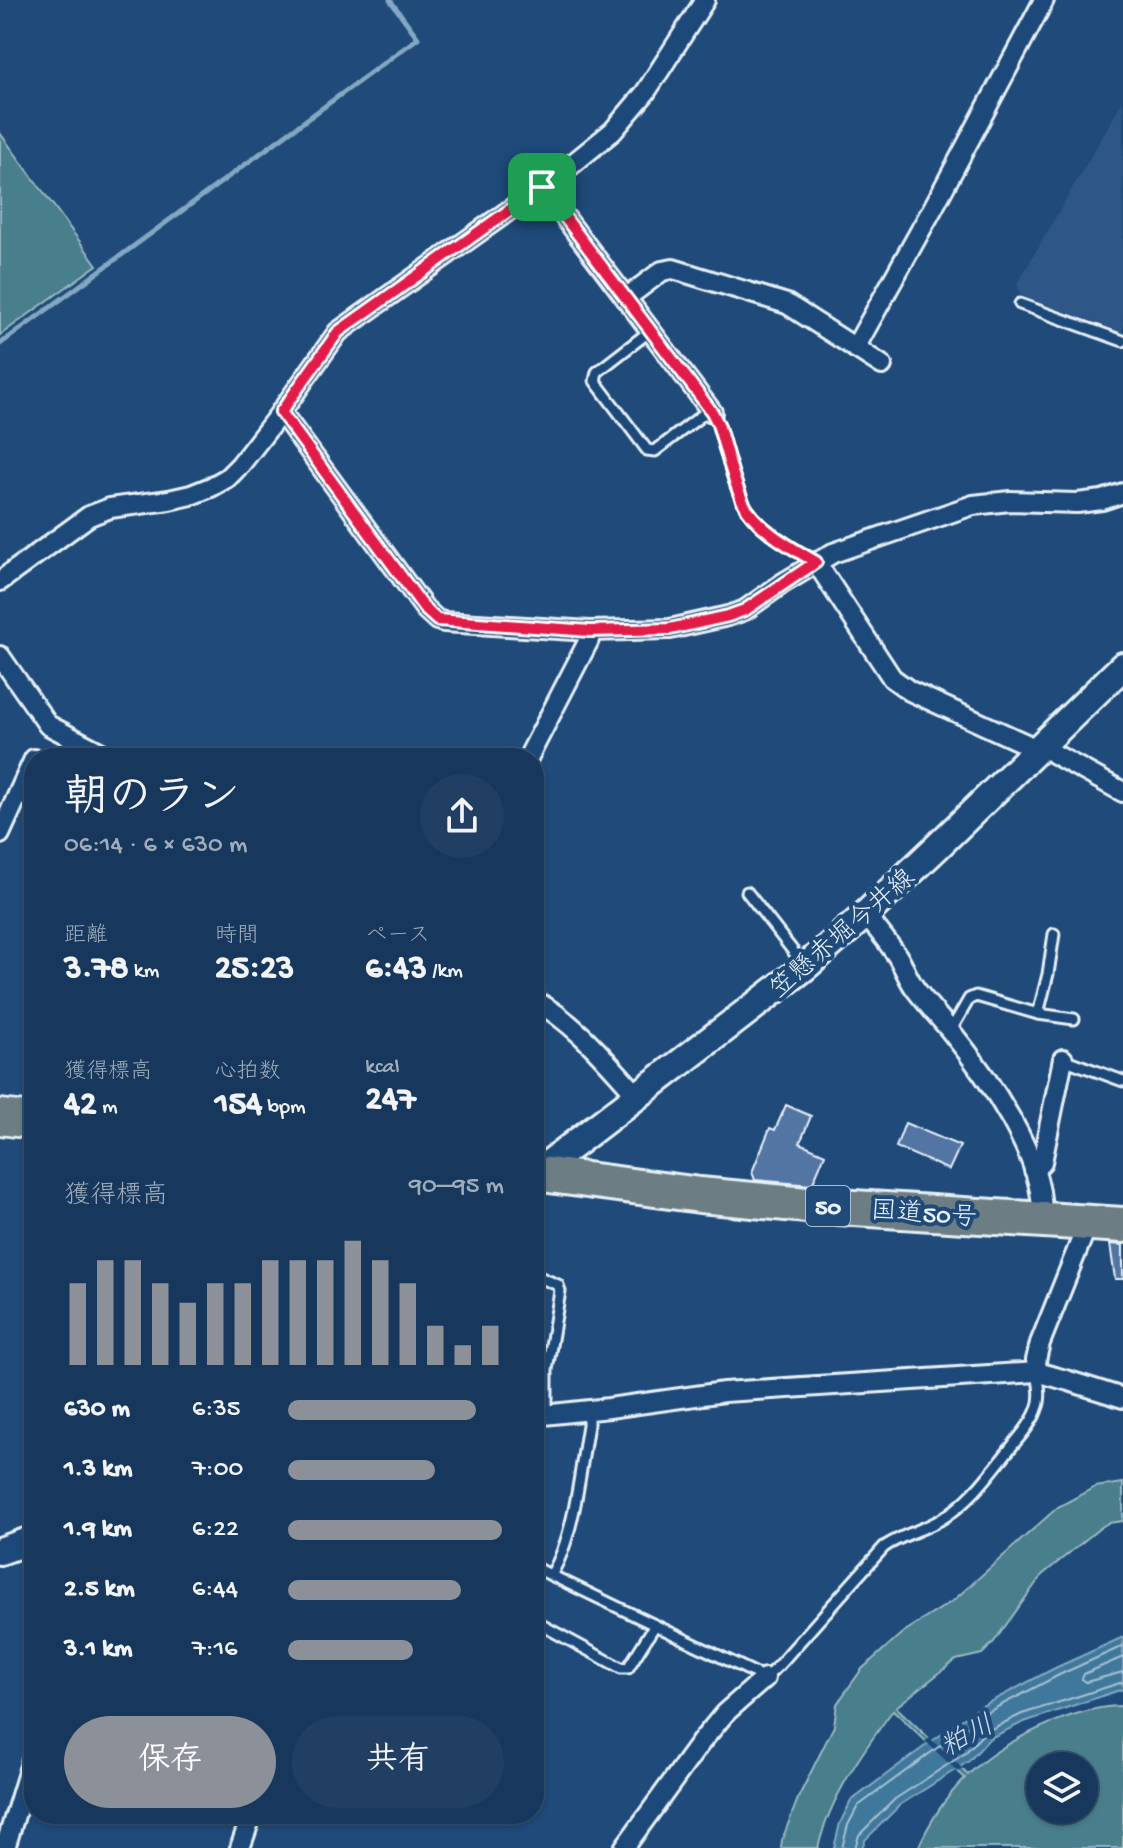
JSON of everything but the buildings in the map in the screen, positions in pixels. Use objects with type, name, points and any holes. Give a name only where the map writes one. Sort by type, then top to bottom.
[{"type":"highway","points":[[0,1117],[24,1120]]},
{"type":"highway","name":"国道50号","points":[[544,1175],[761,1201],[1123,1225]]},
{"type":"main road","name":"笠懸赤堀今井線","points":[[544,1167],[805,967],[865,915],[1123,666]]},
{"type":"main road","points":[[0,1551],[24,1543]]},
{"type":"street","points":[[0,581],[89,516],[110,508],[191,495],[227,478],[281,412],[338,332],[542,187],[613,131],[645,93],[705,0]]},
{"type":"street","points":[[855,348],[1044,0]]},
{"type":"street","points":[[542,187],[711,410]]},
{"type":"street","points":[[626,298],[662,271],[673,269],[787,304],[882,365]]},
{"type":"street","points":[[281,412],[425,609],[437,620],[590,631],[670,629],[745,610],[833,553],[973,505],[1010,501],[1077,503],[1123,493]]},
{"type":"street","points":[[816,562],[898,683],[1026,744],[1054,754],[1123,792]]},
{"type":"street","points":[[533,748],[589,640],[590,631]]},
{"type":"street","points":[[0,656],[48,725],[92,748]]},
{"type":"street","points":[[38,748],[48,725]]},
{"type":"street","points":[[0,834],[24,780]]},
{"type":"street","points":[[865,915],[1013,1121],[1042,1196],[1041,1219]]},
{"type":"street","points":[[544,1006],[577,1031],[638,1096]]},
{"type":"street","points":[[1034,1170],[1042,1162],[1063,1059]]},
{"type":"street","points":[[1037,1372],[1040,1343],[1088,1223]]},
{"type":"street","points":[[544,1415],[724,1392],[1037,1372],[1123,1398]]},
{"type":"street","points":[[624,1848],[725,1713],[765,1678]]},
{"type":"street","points":[[5,1848],[24,1786]]},
{"type":"street","points":[[240,1848],[249,1824]]},
{"type":"lane","points":[[1020,304],[1123,341]]},
{"type":"lane","points":[[651,330],[597,372],[595,381],[647,450],[655,451],[711,410],[744,505],[771,534],[816,562]]},
{"type":"lane","points":[[747,892],[805,967]]},
{"type":"lane","points":[[1038,1014],[1054,934]]},
{"type":"lane","points":[[950,1031],[969,999],[976,996],[1038,1014],[1074,1019]]},
{"type":"lane","points":[[1063,1059],[1123,1081]]},
{"type":"lane","points":[[544,1279],[558,1285],[560,1291],[544,1389]]},
{"type":"lane","points":[[544,1572],[765,1678],[884,1547],[898,1537],[939,1521],[963,1504],[978,1488],[1038,1409],[1040,1388],[1037,1372]]},
{"type":"lane","points":[[551,1575],[568,1535],[588,1410]]},
{"type":"lane","points":[[544,1626],[621,1668],[628,1668],[655,1625]]},
{"type":"shaded area","points":[[1123,100],[1123,332],[1021,296],[1017,284]]},
{"type":"green space","points":[[0,133],[97,265],[0,335]]},
{"type":"green space","points":[[1123,1483],[1123,1521],[1108,1523],[1100,1528],[1042,1575],[982,1654],[956,1660],[896,1707],[968,1775],[1000,1750],[1040,1728],[1084,1712],[1123,1706],[1123,1848],[918,1848],[938,1811],[965,1778],[893,1710],[839,1793],[818,1848],[781,1848],[799,1796],[834,1726],[837,1704],[862,1669],[902,1633],[954,1600],[1058,1507],[1095,1487]]},
{"type":"water","name":"粕川","points":[[1123,1637],[1123,1689],[1024,1722],[990,1738],[969,1761],[900,1805],[865,1840],[862,1848],[834,1848],[840,1823],[851,1801],[903,1762],[978,1708]]},
{"type":"pier","points":[[930,1738],[963,1769],[958,1772],[925,1741]]},
{"type":"waterway","points":[[0,344],[418,38],[390,0]]},
{"type":"route","points":[[542,187],[712,412],[744,505],[771,534],[816,562],[745,610],[670,629],[643,630],[590,631],[437,620],[425,609],[281,412],[338,332],[542,187]]}]
